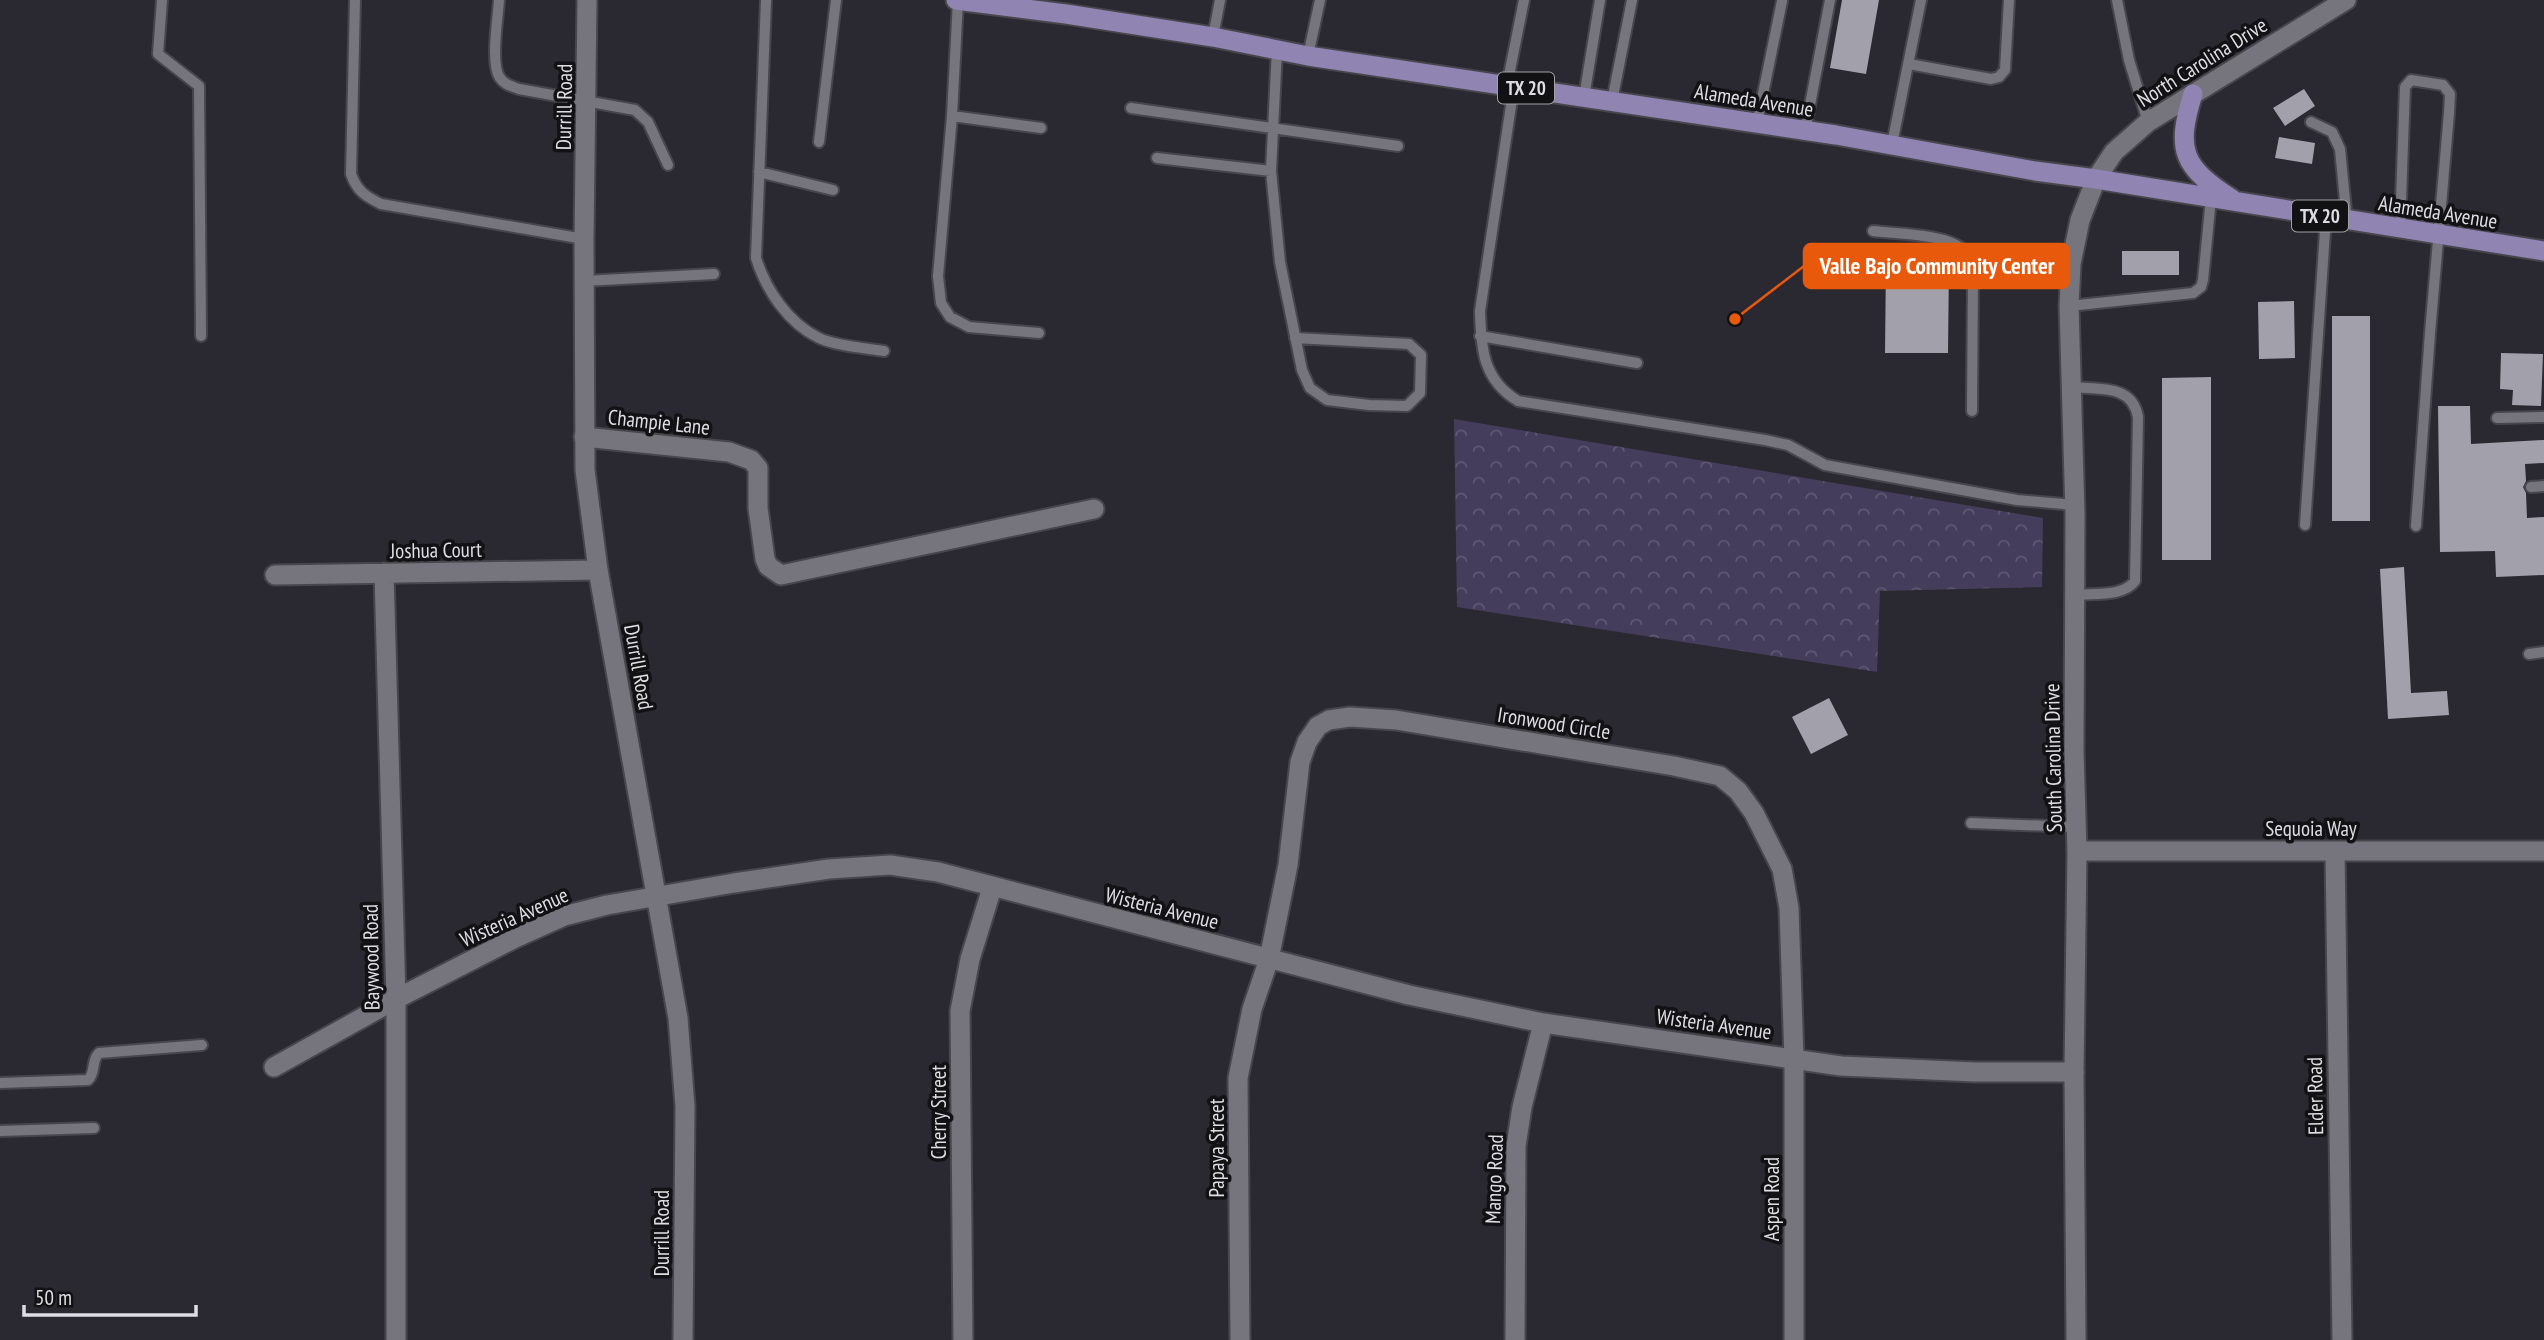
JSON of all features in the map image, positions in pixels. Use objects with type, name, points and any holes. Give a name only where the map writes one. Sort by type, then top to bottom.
[{"type":"main road","name":"Alameda Avenue","points":[[957,0],[1067,7],[1308,56],[1892,144],[2035,172],[2096,179],[2544,251]]},
{"type":"main road","points":[[2193,94],[2185,124],[2186,156],[2194,171],[2236,202]]},
{"type":"street","name":"Durrill Road","points":[[587,0],[585,470],[598,570],[678,1018],[685,1106],[683,1340]]},
{"type":"street","name":"North Carolina Drive","points":[[2096,179],[2114,152],[2148,122],[2346,0]]},
{"type":"street","name":"South Carolina Drive","points":[[2076,1340],[2075,505],[2069,306],[2071,264],[2080,220],[2096,179]]},
{"type":"street","name":"Champie Lane","points":[[584,437],[729,452],[751,460],[758,468],[758,509],[765,559],[768,566],[781,575],[1094,509]]},
{"type":"street","name":"Joshua Court","points":[[275,575],[598,570]]},
{"type":"street","name":"Baywood Road","points":[[384,573],[396,999],[397,1340]]},
{"type":"street","name":"Ironwood Circle","points":[[1269,959],[1288,865],[1300,762],[1312,733],[1329,720],[1350,717],[1396,720],[1674,766],[1720,776],[1738,791],[1754,813],[1782,869],[1789,908],[1794,1059]]},
{"type":"street","name":"Sequoia Way","points":[[2077,851],[2544,851]]},
{"type":"street","name":"Elder Road","points":[[2334,851],[2342,1340]]},
{"type":"street","name":"Wisteria Avenue","points":[[274,1067],[515,937],[564,916],[607,905],[734,883],[890,865],[938,872],[1409,995],[1543,1023],[1841,1066],[2074,1072]]},
{"type":"street","name":"Cherry Street","points":[[962,1340],[960,1011],[970,959],[992,888]]},
{"type":"street","name":"Papaya Street","points":[[1240,1340],[1238,1078],[1252,1009],[1269,959]]},
{"type":"street","name":"Mango Road","points":[[1515,1340],[1516,1146],[1522,1107],[1543,1023]]},
{"type":"street","name":"Aspen Road","points":[[1794,1059],[1794,1340]]},
{"type":"lane","points":[[162,0],[158,54],[200,86],[201,336]]},
{"type":"lane","points":[[355,0],[351,174],[354,184],[363,195],[381,204],[584,239]]},
{"type":"lane","points":[[499,0],[495,70],[507,86],[635,110],[642,115],[668,165]]},
{"type":"lane","points":[[766,0],[756,258],[761,274],[772,295],[794,320],[820,338],[884,351]]},
{"type":"lane","points":[[819,142],[836,0]]},
{"type":"lane","points":[[957,0],[952,116],[937,276],[941,303],[950,317],[969,327],[1039,333]]},
{"type":"lane","points":[[1213,37],[1220,0]]},
{"type":"lane","points":[[1308,56],[1320,0]]},
{"type":"lane","points":[[1524,0],[1480,311],[1480,336],[1491,375],[1503,391],[1518,401],[1788,445],[1825,466],[2017,500],[2075,505]]},
{"type":"lane","points":[[1584,97],[1600,0]]},
{"type":"lane","points":[[1612,101],[1632,0]]},
{"type":"lane","points":[[1805,131],[1830,0]]},
{"type":"lane","points":[[1892,144],[1921,0]]},
{"type":"lane","points":[[1909,64],[1991,79],[1999,78],[2006,70],[2009,0]]},
{"type":"lane","points":[[2117,0],[2129,60],[2148,122]]},
{"type":"lane","points":[[1757,123],[1782,1]]},
{"type":"lane","points":[[1276,49],[1270,171],[1280,262],[1295,338],[1302,370],[1310,388],[1327,400],[1369,405],[1406,405],[1413,402],[1420,393],[1421,355],[1409,344],[1295,338]]},
{"type":"lane","points":[[2400,229],[2405,87],[2411,80],[2443,85],[2450,93],[2450,103],[2416,526]]},
{"type":"lane","points":[[1131,108],[1398,146]]},
{"type":"lane","points":[[952,116],[1041,128]]},
{"type":"lane","points":[[2311,122],[2332,132],[2340,149],[2347,220]]},
{"type":"lane","points":[[1157,158],[1270,171]]},
{"type":"lane","points":[[759,172],[833,190]]},
{"type":"lane","points":[[2069,306],[2197,291],[2203,280],[2211,198]]},
{"type":"lane","points":[[2305,526],[2326,217]]},
{"type":"lane","points":[[1873,231],[1940,240],[1960,247],[1968,256],[1973,274],[1972,411]]},
{"type":"lane","points":[[584,281],[714,274]]},
{"type":"lane","points":[[1480,336],[1637,363]]},
{"type":"lane","points":[[2073,387],[2119,392],[2129,396],[2136,404],[2138,416],[2136,581],[2122,591],[2075,595]]},
{"type":"lane","points":[[2497,418],[2544,417]]},
{"type":"lane","points":[[2531,487],[2544,486]]},
{"type":"lane","points":[[2529,654],[2544,652]]},
{"type":"lane","points":[[1971,824],[2076,827]]},
{"type":"lane","points":[[0,1083],[88,1080],[95,1057],[99,1053],[202,1045]]},
{"type":"lane","points":[[0,1131],[94,1128]]},
{"type":"green space","points":[[1454,419],[2043,518],[2042,587],[1880,591],[1877,672],[1457,607]]},
{"type":"building","points":[[1842,0],[1879,0],[1866,74],[1830,68]]},
{"type":"building","points":[[2304,89],[2315,106],[2285,126],[2273,108]]},
{"type":"building","points":[[2279,137],[2315,143],[2312,164],[2275,158]]},
{"type":"building","points":[[2122,251],[2179,251],[2179,275],[2122,275]]},
{"type":"building","points":[[1886,261],[1949,262],[1948,353],[1885,353]]},
{"type":"building","points":[[2294,301],[2295,358],[2259,359],[2258,302]]},
{"type":"building","points":[[2332,316],[2370,316],[2370,521],[2332,521]]},
{"type":"building","points":[[2501,353],[2543,354],[2541,406],[2512,405],[2513,390],[2500,389]]},
{"type":"building","points":[[2211,377],[2211,560],[2162,560],[2162,378]]},
{"type":"building","points":[[2438,406],[2470,406],[2471,444],[2544,440],[2544,463],[2525,464],[2526,481],[2523,487],[2526,493],[2527,518],[2544,517],[2544,575],[2496,577],[2495,551],[2440,552]]},
{"type":"building","points":[[2404,567],[2411,693],[2447,691],[2449,715],[2388,719],[2380,569]]},
{"type":"building","points":[[1829,698],[1848,735],[1811,754],[1792,717]]},
{"type":"place","name":"Valle Bajo Community Center","points":[[1735,319]]}]
